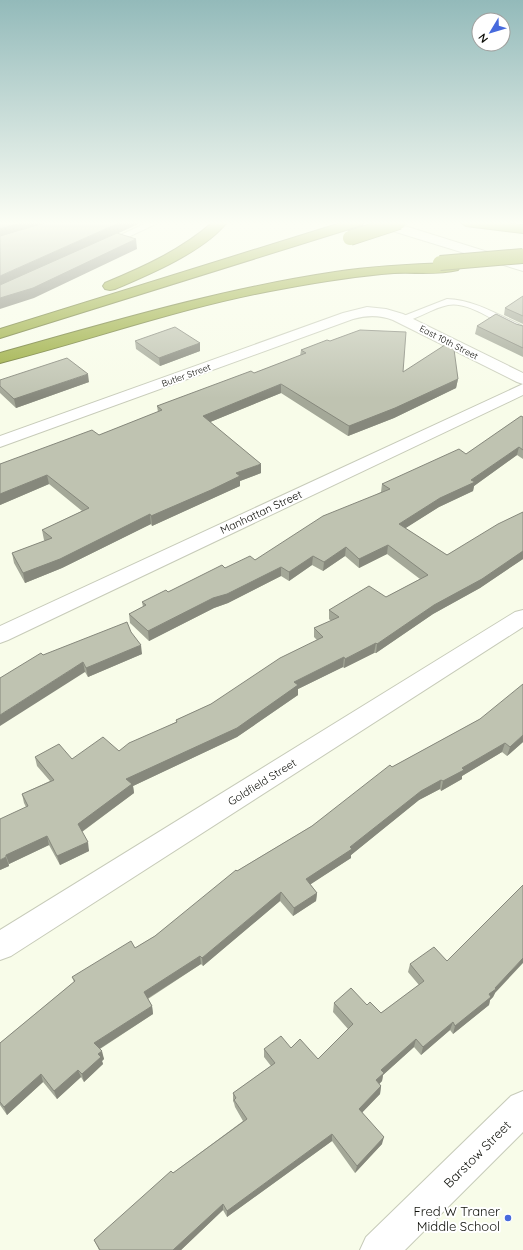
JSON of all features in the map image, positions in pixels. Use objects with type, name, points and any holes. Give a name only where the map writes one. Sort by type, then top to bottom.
[{"type":"highway","points":[[0,322],[91,293],[123,280]]},
{"type":"highway","points":[[0,334],[173,280]]},
{"type":"highway","points":[[0,358],[186,306],[241,292],[300,280]]},
{"type":"highway","points":[[0,350],[160,299]]},
{"type":"street","name":"East 10th Street","points":[[374,311],[386,312],[404,319],[523,379]]},
{"type":"street","name":"Butler Street","points":[[0,442],[348,316],[361,312],[374,311]]},
{"type":"street","name":"Manhattan Street","points":[[0,635],[523,389]]},
{"type":"street","name":"Goldfield Street","points":[[0,946],[523,617]]},
{"type":"street","name":"Barstow Street","points":[[379,1250],[523,1108]]},
{"type":"lane","points":[[404,319],[452,302],[470,306],[523,330]]},
{"type":"building","points":[[11,280],[49,280],[33,288],[0,298],[0,285]]},
{"type":"building","points":[[523,296],[523,316],[505,308]]},
{"type":"building","points":[[496,314],[523,326],[523,348],[477,326]]},
{"type":"building","points":[[175,327],[200,343],[159,358],[135,341]]},
{"type":"building","points":[[360,330],[406,332],[403,372],[451,341],[453,342],[458,379],[395,408],[349,426],[281,384],[203,416],[261,464],[236,473],[240,476],[211,490],[151,516],[150,514],[60,559],[23,573],[12,553],[52,538],[42,530],[89,508],[47,475],[0,494],[0,464],[92,430],[99,435],[162,410],[157,406],[251,371],[254,373],[306,353],[301,350]]},
{"type":"building","points":[[67,358],[88,374],[14,399],[0,386],[0,380]]},
{"type":"building","points":[[521,416],[523,417],[523,450],[519,447],[471,480],[475,482],[440,498],[399,524],[447,555],[498,524],[523,512],[523,551],[482,579],[434,605],[377,644],[376,643],[345,659],[344,657],[294,682],[298,685],[237,728],[126,779],[132,784],[78,824],[88,842],[57,856],[47,836],[6,855],[6,857],[0,860],[0,819],[28,806],[22,794],[54,780],[35,757],[59,744],[72,759],[103,737],[119,751],[129,743],[177,722],[176,720],[211,704],[280,658],[323,637],[314,628],[339,617],[329,610],[369,586],[386,597],[428,575],[388,545],[359,559],[346,547],[324,562],[313,556],[289,572],[281,567],[227,594],[213,598],[148,631],[129,614],[146,605],[142,602],[166,590],[168,592],[222,565],[225,568],[250,556],[255,560],[323,516],[390,489],[382,484],[459,449],[466,454]]},
{"type":"building","points":[[127,622],[131,632],[141,645],[86,668],[83,662],[0,715],[0,678],[41,653],[43,655]]},
{"type":"building","points":[[523,684],[523,735],[510,747],[505,743],[462,768],[464,770],[421,791],[350,847],[352,849],[306,879],[317,893],[294,908],[281,892],[202,958],[200,956],[144,992],[152,1006],[94,1043],[102,1051],[98,1054],[101,1057],[82,1074],[78,1070],[54,1091],[41,1074],[4,1107],[0,1102],[0,1043],[75,981],[72,977],[131,941],[135,948],[155,936],[236,870],[237,871],[312,826],[390,765],[392,767],[480,719]]},
{"type":"building","points":[[523,885],[523,958],[495,988],[496,989],[489,994],[491,997],[455,1026],[453,1022],[423,1047],[416,1039],[381,1070],[384,1073],[376,1080],[381,1086],[359,1109],[384,1137],[357,1166],[332,1134],[227,1211],[223,1204],[173,1250],[100,1250],[94,1240],[171,1171],[173,1173],[247,1119],[234,1100],[236,1098],[233,1093],[275,1063],[264,1049],[281,1036],[291,1048],[300,1039],[318,1059],[353,1024],[334,1003],[351,988],[367,1005],[370,1002],[381,1013],[424,981],[410,964],[434,947],[447,961]]},
{"type":"place","name":"Fred W Traner Middle School","points":[[508,1218]]}]
